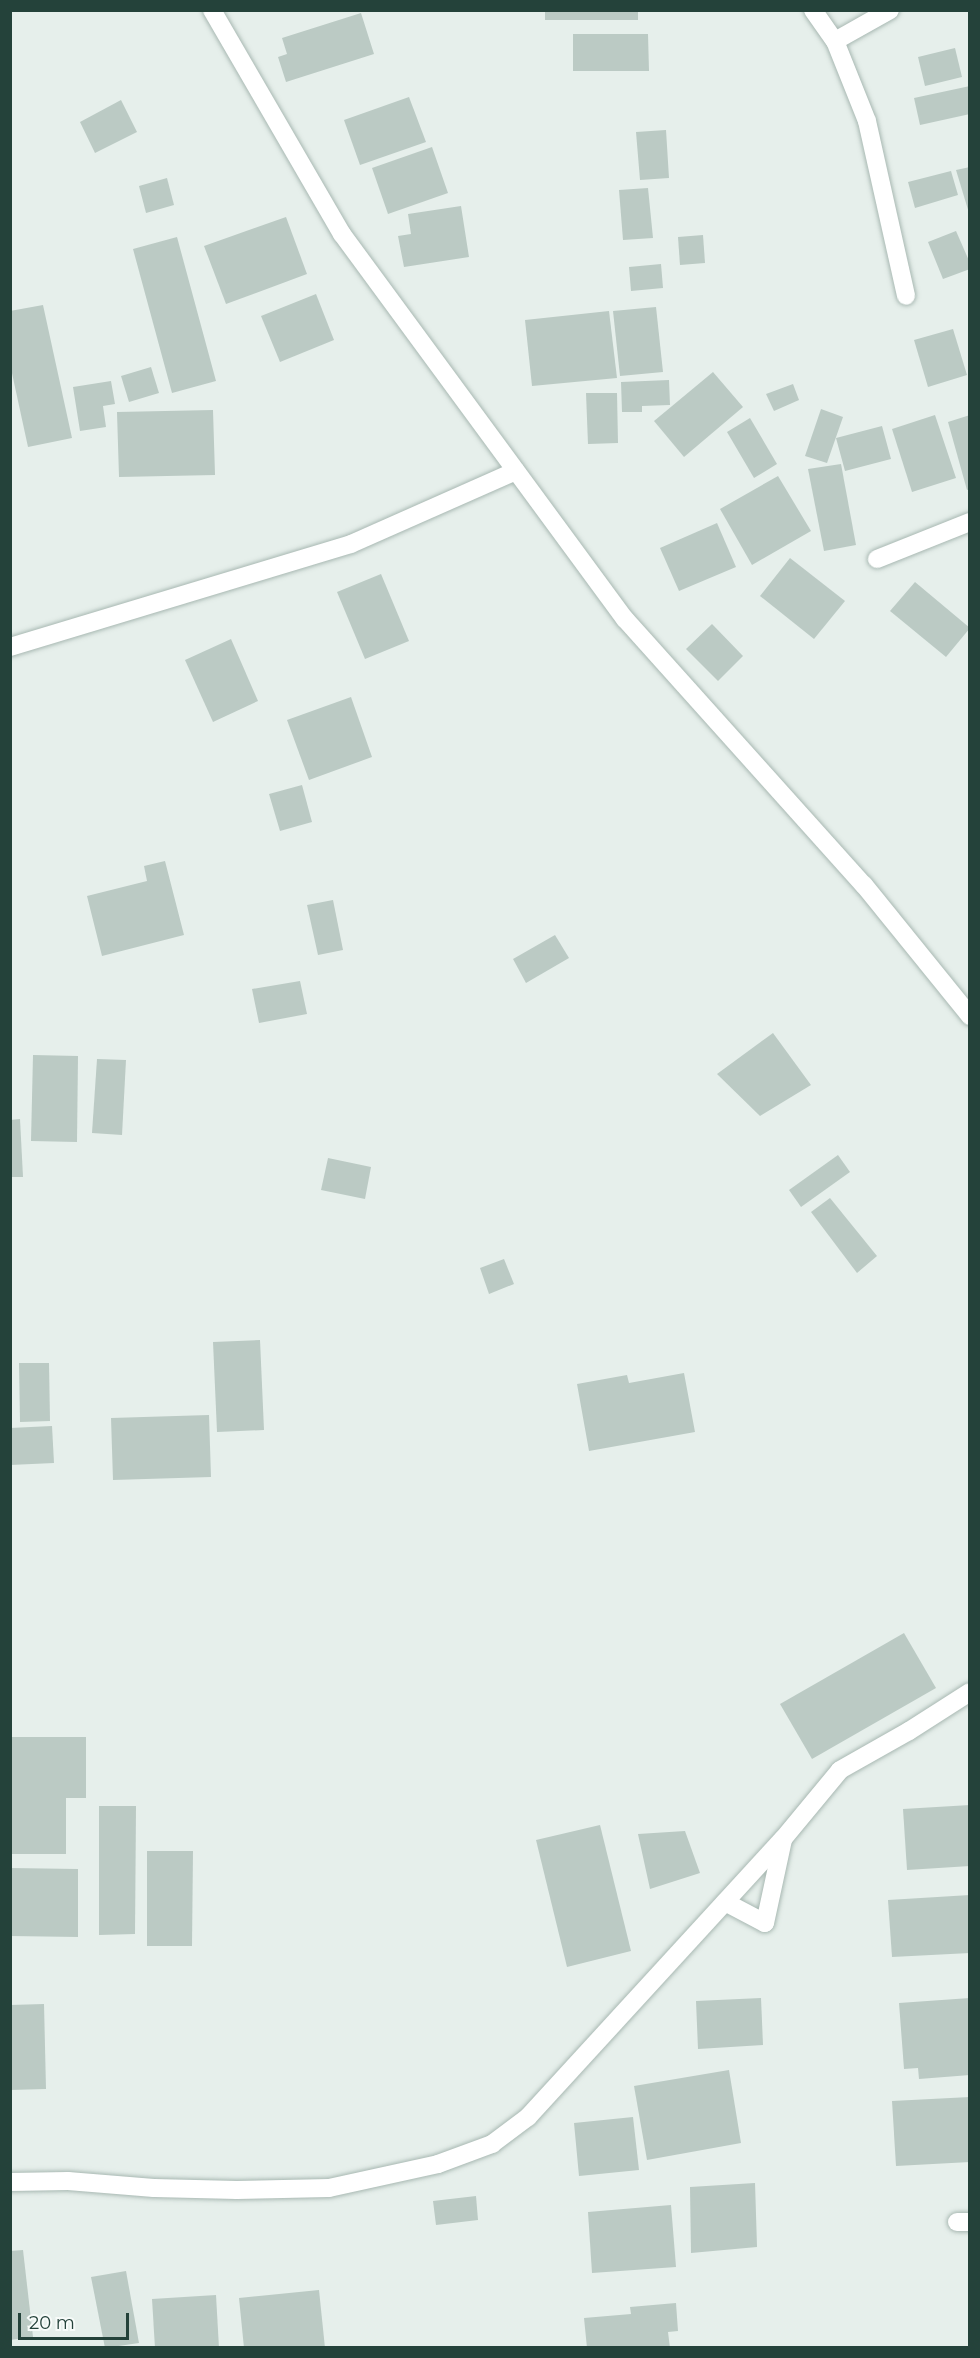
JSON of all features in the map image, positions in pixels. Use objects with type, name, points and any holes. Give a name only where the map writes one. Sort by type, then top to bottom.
[{"type":"street","points":[[212,10],[342,234],[625,619],[864,885],[969,1016]]},
{"type":"street","points":[[813,10],[835,41],[867,121],[906,296]]},
{"type":"street","points":[[835,41],[890,10]]},
{"type":"street","points":[[10,647],[351,544],[516,471]]},
{"type":"street","points":[[877,559],[969,522]]},
{"type":"street","points":[[10,2182],[68,2181],[154,2188],[237,2190],[329,2187],[438,2164],[492,2144],[528,2117],[783,1839],[840,1770],[909,1731],[969,1692]]},
{"type":"street","points":[[725,1902],[765,1923],[783,1839]]},
{"type":"building","points":[[545,10],[638,10],[638,20],[545,20]]},
{"type":"building","points":[[361,13],[374,54],[286,82],[278,57],[287,54],[282,38]]},
{"type":"building","points":[[573,34],[648,34],[649,71],[573,71]]},
{"type":"building","points":[[955,48],[962,77],[925,86],[918,57]]},
{"type":"building","points":[[970,86],[970,114],[920,125],[914,98]]},
{"type":"building","points":[[409,97],[426,142],[360,165],[344,120]]},
{"type":"building","points":[[121,100],[137,132],[95,153],[80,122]]},
{"type":"building","points":[[666,130],[669,178],[640,180],[636,132]]},
{"type":"building","points":[[432,147],[448,193],[388,214],[372,168]]},
{"type":"building","points":[[970,167],[970,213],[969,213],[956,170]]},
{"type":"building","points":[[951,171],[958,195],[915,208],[908,182]]},
{"type":"building","points":[[167,178],[174,205],[146,213],[139,186]]},
{"type":"building","points":[[648,188],[653,238],[623,240],[619,190]]},
{"type":"building","points":[[461,206],[469,257],[404,267],[398,236],[411,234],[408,214]]},
{"type":"building","points":[[286,217],[307,274],[226,304],[204,246]]},
{"type":"building","points":[[956,231],[970,263],[970,269],[943,279],[928,242]]},
{"type":"building","points":[[703,235],[705,263],[680,265],[678,237]]},
{"type":"building","points":[[177,237],[216,381],[172,393],[133,249]]},
{"type":"building","points":[[661,264],[663,288],[631,291],[629,267]]},
{"type":"building","points":[[316,294],[334,340],[280,362],[261,316]]},
{"type":"building","points":[[43,305],[72,438],[28,447],[10,364],[10,311]]},
{"type":"building","points":[[656,307],[663,372],[620,376],[613,311]]},
{"type":"building","points":[[609,311],[617,378],[532,386],[525,320]]},
{"type":"building","points":[[953,329],[967,375],[928,387],[914,340]]},
{"type":"building","points":[[151,367],[159,393],[129,402],[121,376]]},
{"type":"building","points":[[713,372],[743,407],[684,457],[654,421]]},
{"type":"building","points":[[669,380],[670,405],[642,406],[642,412],[622,412],[621,382]]},
{"type":"building","points":[[111,381],[115,404],[103,406],[106,427],[80,431],[73,387]]},
{"type":"building","points":[[793,384],[799,400],[774,411],[766,394]]},
{"type":"building","points":[[586,393],[617,393],[618,443],[588,444]]},
{"type":"building","points":[[821,409],[843,417],[827,463],[805,456]]},
{"type":"building","points":[[213,410],[215,475],[119,477],[117,412]]},
{"type":"building","points":[[935,415],[956,478],[912,492],[892,429]]},
{"type":"building","points":[[970,415],[970,489],[967,490],[948,422]]},
{"type":"building","points":[[750,418],[777,464],[754,478],[727,432]]},
{"type":"building","points":[[882,426],[891,459],[845,471],[836,438]]},
{"type":"building","points":[[841,464],[856,545],[824,551],[808,469]]},
{"type":"building","points":[[778,476],[811,531],[752,565],[720,509]]},
{"type":"building","points":[[717,523],[736,567],[679,591],[660,548]]},
{"type":"building","points":[[790,558],[845,601],[814,639],[760,596]]},
{"type":"building","points":[[381,574],[409,641],[365,659],[337,592]]},
{"type":"building","points":[[915,582],[970,628],[946,657],[890,611]]},
{"type":"building","points":[[712,624],[743,656],[718,681],[686,649]]},
{"type":"building","points":[[231,639],[258,701],[213,722],[185,660]]},
{"type":"building","points":[[351,697],[372,757],[309,780],[287,720]]},
{"type":"building","points":[[302,785],[312,822],[280,831],[269,794]]},
{"type":"building","points":[[165,861],[184,935],[102,956],[87,896],[147,881],[144,866]]},
{"type":"building","points":[[333,900],[343,950],[318,955],[307,905]]},
{"type":"building","points":[[555,935],[569,958],[526,983],[513,959]]},
{"type":"building","points":[[300,981],[307,1014],[259,1023],[252,989]]},
{"type":"building","points":[[773,1033],[811,1085],[760,1116],[717,1074]]},
{"type":"building","points":[[33,1055],[78,1056],[77,1142],[31,1141]]},
{"type":"building","points":[[97,1059],[126,1060],[122,1135],[92,1133]]},
{"type":"building","points":[[20,1119],[23,1177],[10,1177],[10,1120]]},
{"type":"building","points":[[838,1155],[850,1172],[801,1207],[789,1190]]},
{"type":"building","points":[[328,1158],[371,1167],[365,1199],[321,1190]]},
{"type":"building","points":[[830,1198],[877,1256],[857,1273],[811,1212]]},
{"type":"building","points":[[504,1259],[514,1284],[489,1294],[480,1268]]},
{"type":"building","points":[[260,1340],[264,1430],[217,1432],[213,1342]]},
{"type":"building","points":[[19,1363],[49,1363],[50,1421],[20,1422]]},
{"type":"building","points":[[684,1373],[695,1432],[589,1451],[577,1384],[627,1375],[629,1383]]},
{"type":"building","points":[[209,1415],[211,1477],[113,1480],[111,1418]]},
{"type":"building","points":[[52,1426],[54,1463],[10,1465],[10,1428]]},
{"type":"building","points":[[904,1633],[936,1688],[812,1759],[780,1704]]},
{"type":"building","points":[[10,1737],[86,1737],[86,1798],[66,1798],[66,1854],[10,1854]]},
{"type":"building","points":[[970,1805],[970,1866],[907,1870],[903,1809]]},
{"type":"building","points":[[99,1806],[136,1806],[135,1934],[99,1935]]},
{"type":"building","points":[[600,1825],[631,1951],[567,1967],[536,1840]]},
{"type":"building","points":[[685,1831],[700,1873],[650,1889],[638,1834]]},
{"type":"building","points":[[147,1851],[193,1851],[192,1946],[147,1946]]},
{"type":"building","points":[[10,1868],[78,1869],[78,1937],[10,1936]]},
{"type":"building","points":[[970,1895],[970,1953],[892,1957],[888,1900]]},
{"type":"building","points":[[761,1998],[763,2045],[698,2049],[696,2001]]},
{"type":"building","points":[[970,1998],[970,2075],[919,2079],[918,2068],[904,2069],[899,2003]]},
{"type":"building","points":[[44,2004],[46,2089],[10,2090],[10,2005]]},
{"type":"building","points":[[729,2070],[741,2143],[647,2160],[634,2086]]},
{"type":"building","points":[[970,2097],[970,2162],[896,2166],[892,2101]]},
{"type":"building","points":[[633,2117],[639,2170],[579,2176],[574,2123]]},
{"type":"building","points":[[755,2183],[757,2247],[691,2253],[690,2187]]},
{"type":"building","points":[[476,2196],[478,2220],[436,2225],[433,2201]]},
{"type":"building","points":[[671,2205],[676,2267],[592,2273],[588,2212]]},
{"type":"building","points":[[23,2250],[33,2337],[10,2340],[10,2251]]},
{"type":"building","points":[[126,2271],[139,2343],[105,2348],[91,2277]]},
{"type":"building","points":[[319,2290],[325,2348],[244,2348],[239,2298]]},
{"type":"building","points":[[216,2295],[219,2348],[155,2348],[152,2299]]},
{"type":"building","points":[[676,2303],[678,2331],[668,2332],[670,2348],[587,2348],[584,2318],[631,2314],[630,2307]]}]
